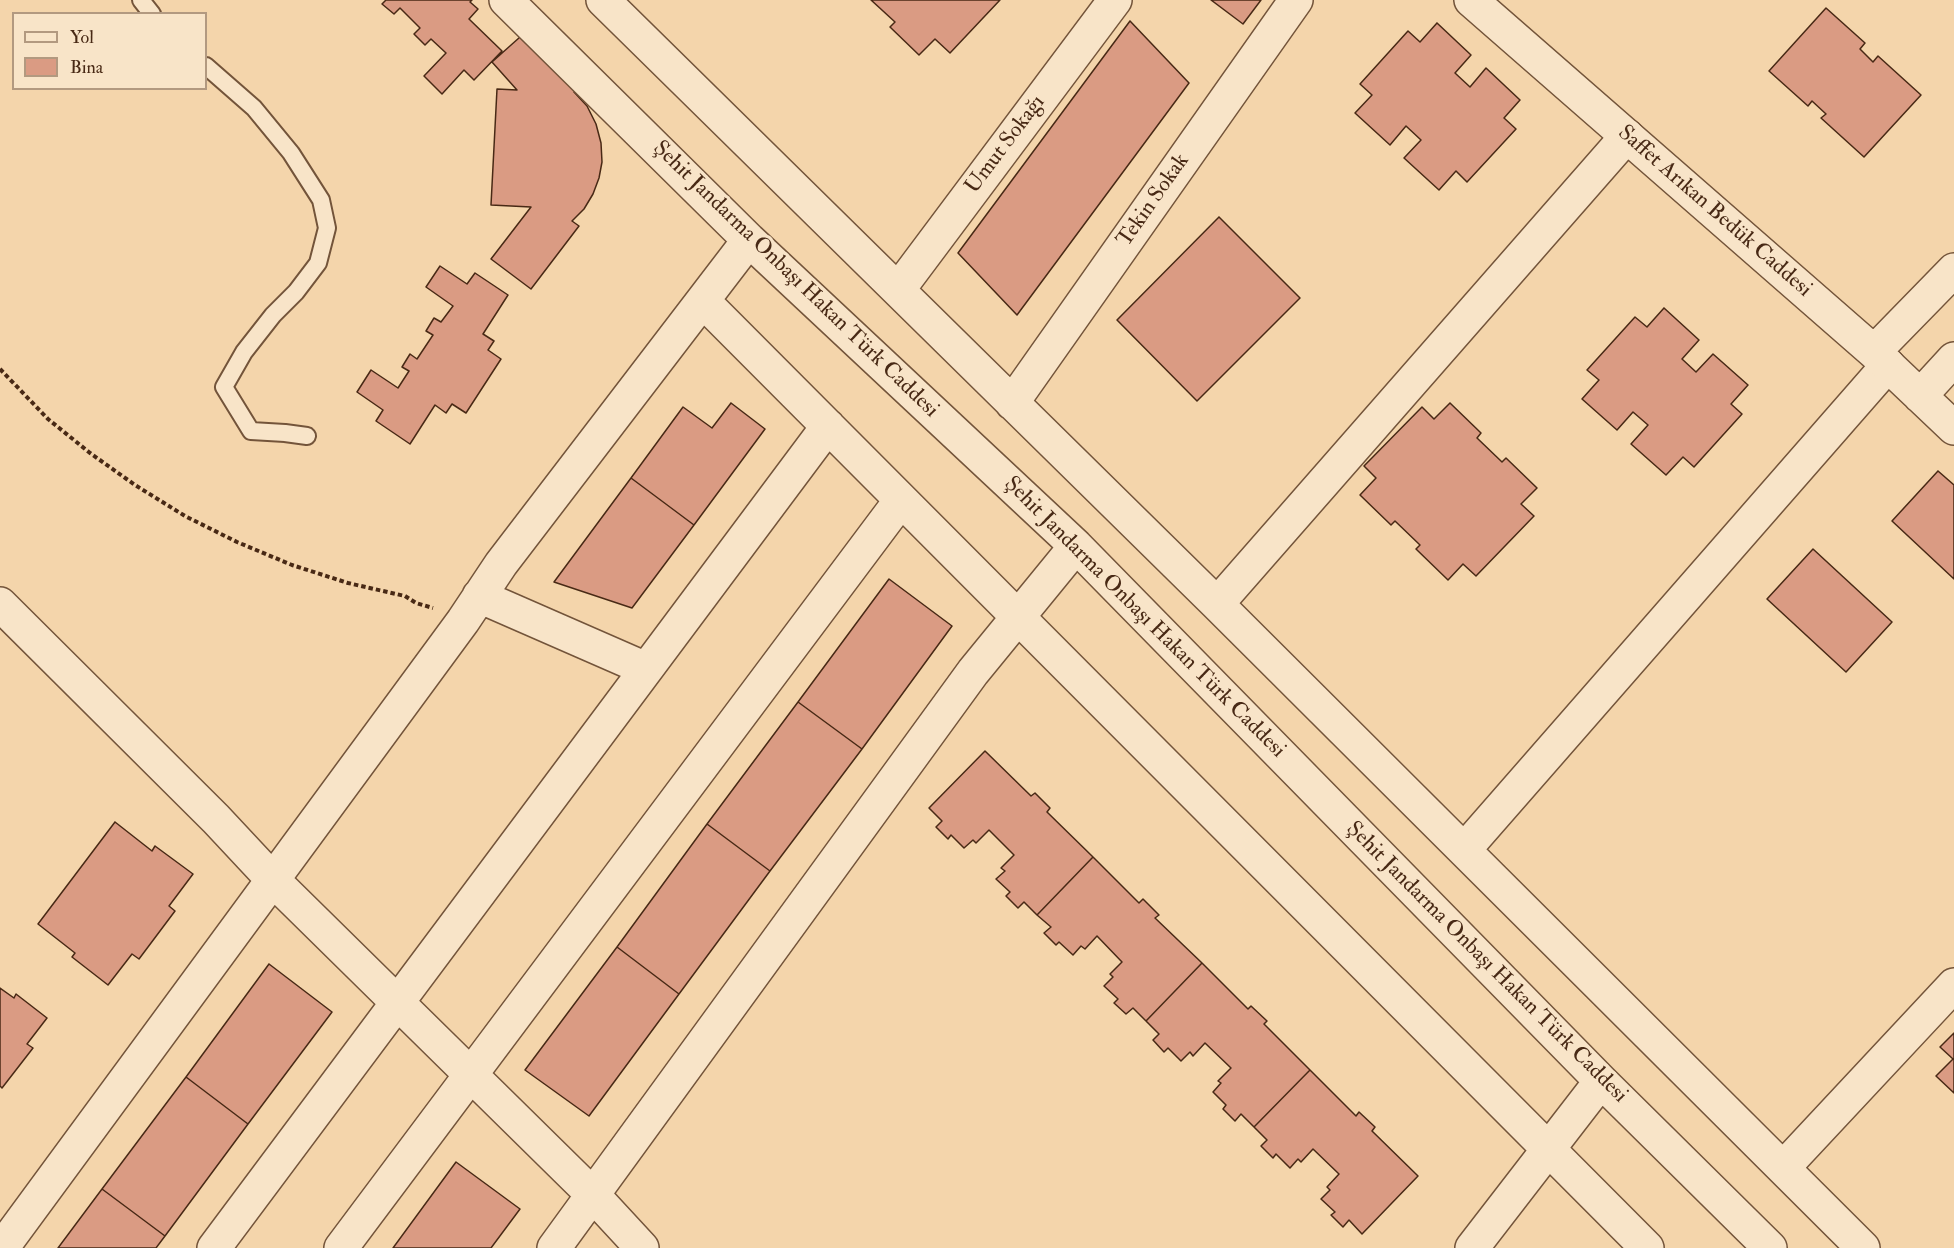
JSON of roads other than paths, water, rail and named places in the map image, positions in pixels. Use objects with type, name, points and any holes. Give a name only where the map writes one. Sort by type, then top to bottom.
[{"type":"street","name":"Şehit Jandarma Onbaşı Hakan Türk Caddesi","points":[[506,0],[749,240],[1076,546],[1601,1081],[1770,1248]]},
{"type":"street","points":[[603,0],[1217,604],[1863,1248]]},
{"type":"street","name":"Umut Sokağı","points":[[898,290],[1115,0]]},
{"type":"street","name":"Tekin Sokak","points":[[1012,403],[1296,0]]},
{"type":"street","name":"Saffet Arıkan Bedük Caddesi","points":[[1472,0],[1881,359],[1954,428]]},
{"type":"street","points":[[1217,604],[1627,136]]},
{"type":"street","points":[[2,1248],[273,880],[501,564],[749,240]]},
{"type":"street","points":[[1464,850],[1954,270]]},
{"type":"street","points":[[703,301],[1647,1248]]},
{"type":"street","points":[[1920,396],[1954,359]]},
{"type":"street","points":[[214,1248],[828,426]]},
{"type":"street","points":[[341,1248],[901,500]]},
{"type":"street","points":[[554,1248],[973,672],[1076,546]]},
{"type":"street","points":[[0,604],[216,819],[273,880],[593,1195],[642,1248]]},
{"type":"street","points":[[471,608],[646,669]]},
{"type":"street","points":[[1783,1168],[1954,985]]},
{"type":"street","points":[[1472,1248],[1601,1081]]},
{"type":"lane","points":[[141,0],[150,12]]},
{"type":"lane","points":[[207,67],[254,108],[291,153],[321,200],[327,228],[318,263],[296,292],[273,315],[244,351],[224,387],[251,431],[308,436]]}]
